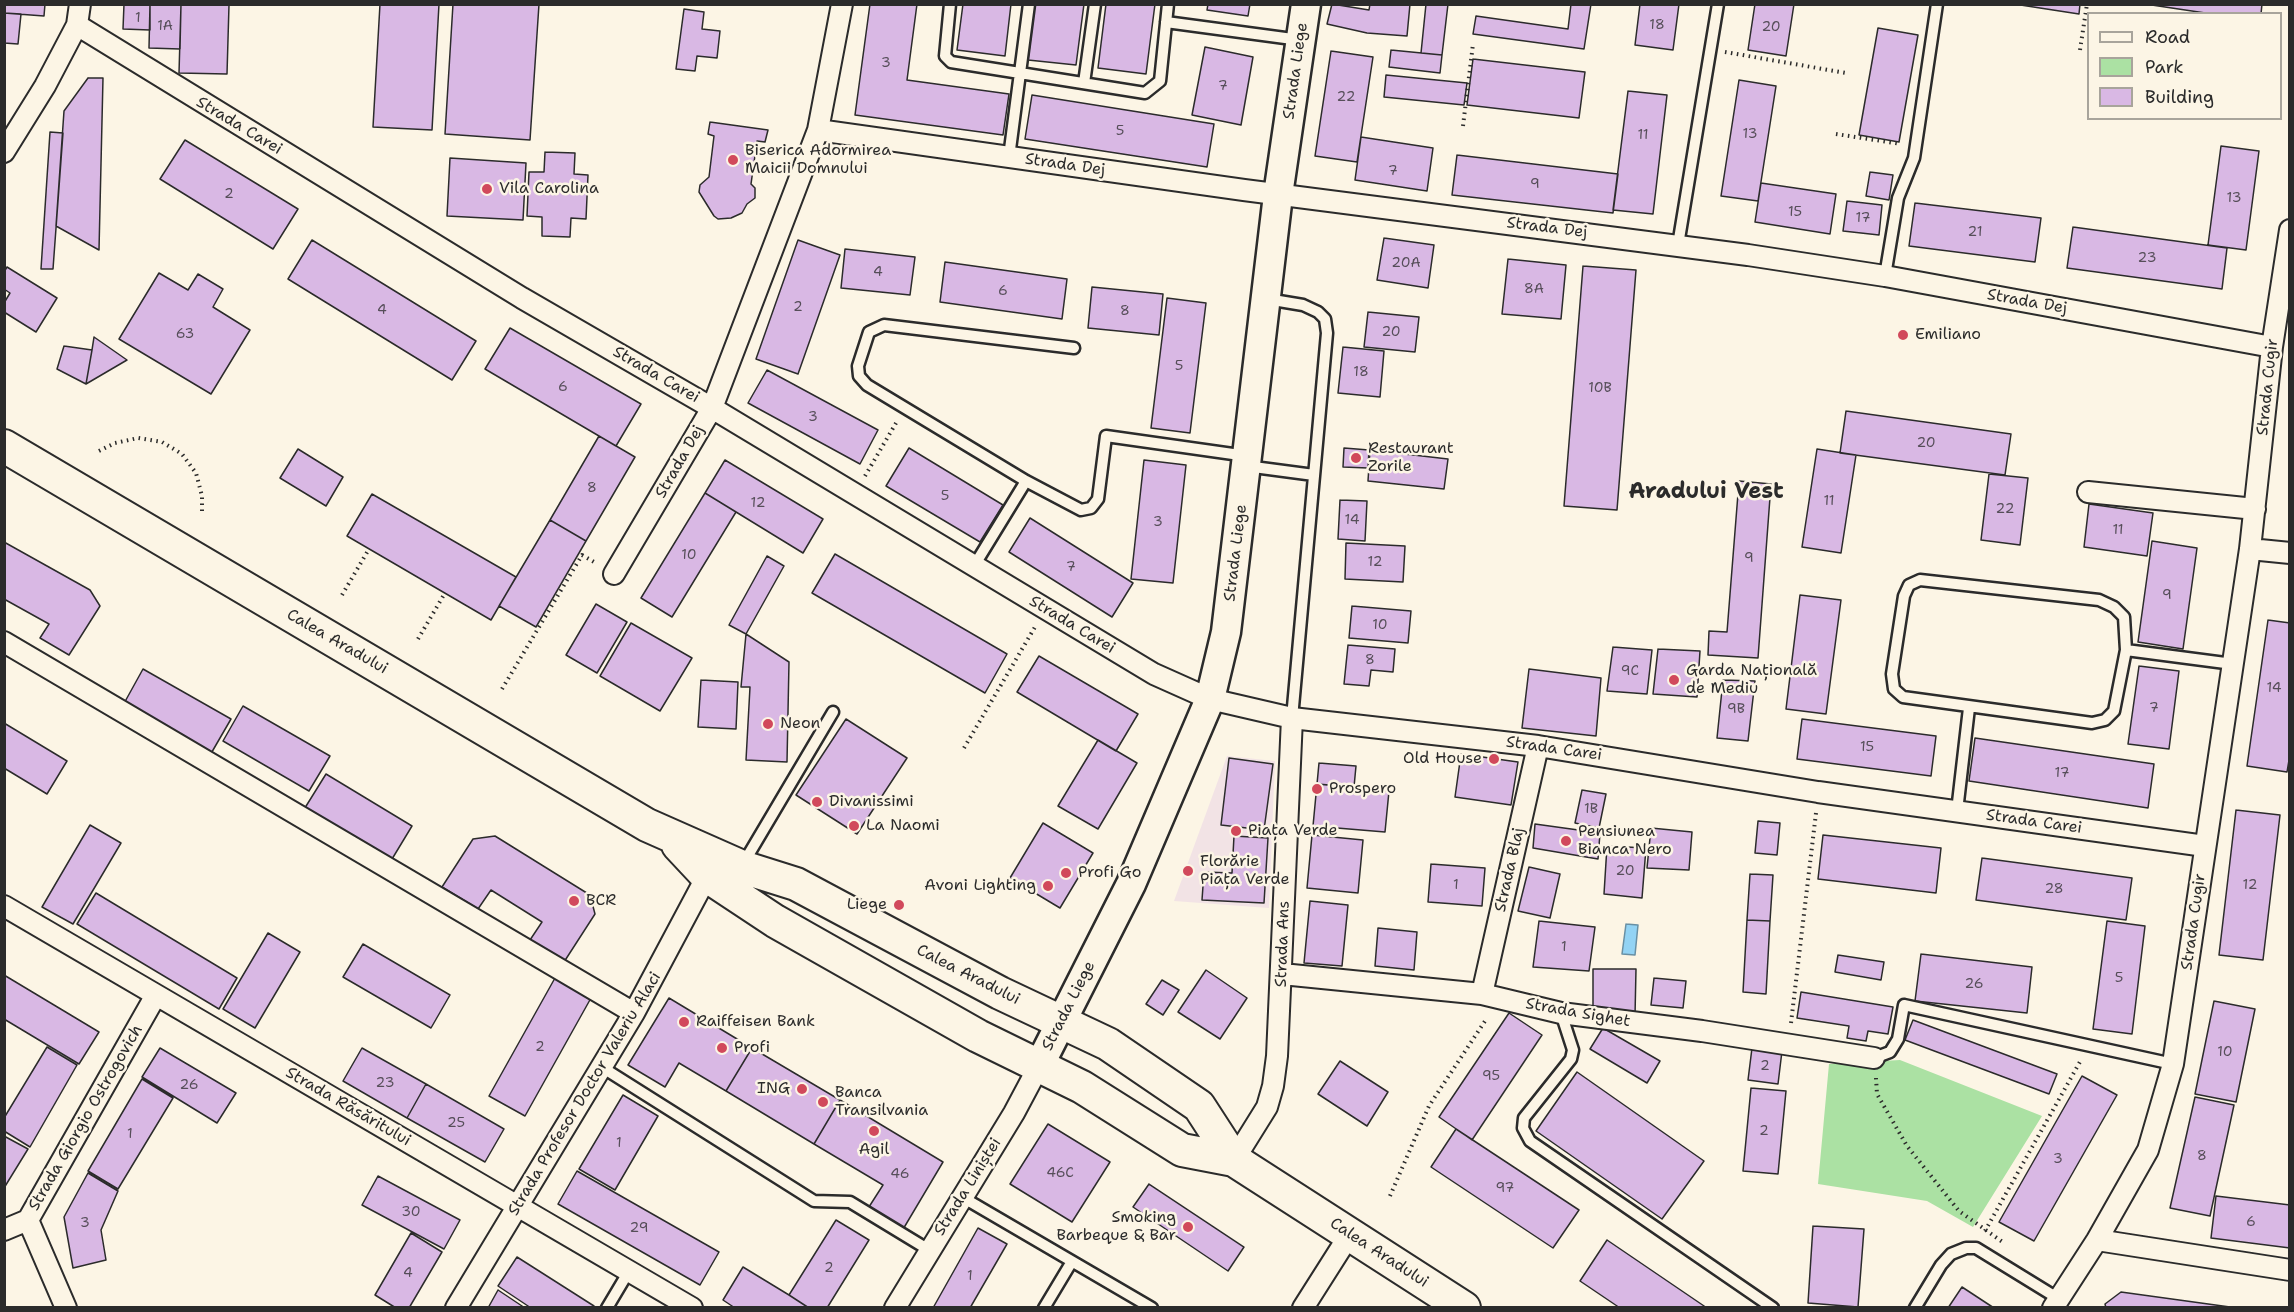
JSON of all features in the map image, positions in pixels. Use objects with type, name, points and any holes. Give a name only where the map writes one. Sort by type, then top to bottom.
[{"type":"main road","name":"Calea Aradului","points":[[4,446],[669,836],[742,867],[796,884],[1000,993],[1108,1044],[1199,1106],[1234,1160]]},
{"type":"main road","name":"Calea Aradului","points":[[669,836],[707,876],[820,947],[978,1036],[1082,1087],[1182,1150],[1234,1160],[1464,1308]]},
{"type":"street","points":[[4,152],[45,86],[76,25],[80,4]]},
{"type":"street","name":"Strada Dej","points":[[614,574],[712,408],[818,130],[842,4]]},
{"type":"street","name":"Strada Liege","points":[[1038,1066],[1131,884],[1210,699],[1226,632],[1278,195],[1306,4]]},
{"type":"street","name":"Strada Carei","points":[[76,25],[502,286],[712,408],[1046,610],[1155,674],[1210,699],[1292,718],[1538,746],[1818,792],[2205,846]]},
{"type":"street","name":"Strada Dej","points":[[818,130],[1278,195],[1678,245],[1885,276],[2272,347]]},
{"type":"street","name":"Strada Cugir","points":[[2056,1303],[2097,1240],[2148,1150],[2173,1064],[2250,549],[2272,347],[2289,230]]},
{"type":"street","points":[[2088,492],[2254,509]]},
{"type":"street","points":[[2250,549],[2289,553]]},
{"type":"street","points":[[4,642],[634,1013]]},
{"type":"street","name":"Strada Ans","points":[[1234,1160],[1267,1107],[1274,1086],[1282,974],[1292,718]]},
{"type":"street","name":"Strada Blaj","points":[[1491,996],[1538,746]]},
{"type":"street","name":"Strada Profesor Doctor Valeriu Alaci","points":[[456,1308],[634,1013],[707,876]]},
{"type":"street","name":"Strada Răsăritului","points":[[4,906],[692,1308]]},
{"type":"street","name":"Strada Sighet","points":[[1282,974],[1491,996],[1561,1013],[1874,1058]]},
{"type":"street","name":"Strada Giorgio Ostrogovich","points":[[66,1308],[28,1220],[156,995]]},
{"type":"street","name":"Strada Liniștei","points":[[896,1308],[1014,1113],[1038,1066]]},
{"type":"street","points":[[4,1230],[28,1220]]},
{"type":"street","points":[[1303,1308],[1350,1234]]},
{"type":"street","points":[[2097,1240],[2289,1270]]},
{"type":"lane","points":[[950,4],[945,56],[951,62],[1145,93],[1153,90],[1160,81],[1168,4]]},
{"type":"lane","points":[[1009,157],[1029,4]]},
{"type":"lane","points":[[1084,83],[1095,4]]},
{"type":"lane","points":[[1678,245],[1718,4]]},
{"type":"lane","points":[[1885,276],[1898,198],[1914,158],[1937,4]]},
{"type":"lane","points":[[1166,22],[1301,40]]},
{"type":"lane","points":[[1267,298],[1303,305],[1325,319],[1327,333],[1292,718]]},
{"type":"lane","points":[[1074,348],[878,326],[869,332],[861,352],[858,366],[859,376],[867,385],[905,408],[1026,481],[1081,510],[1091,508],[1098,499],[1106,436],[1314,475]]},
{"type":"lane","points":[[974,566],[1026,481]]},
{"type":"lane","points":[[1920,580],[2099,600],[2114,607],[2124,617],[2126,651],[2114,711],[2105,720],[2092,723],[1903,698],[1894,689],[1892,674],[1904,596],[1909,585],[1920,580]]},
{"type":"lane","points":[[2126,651],[2233,664]]},
{"type":"lane","points":[[1957,811],[1969,708]]},
{"type":"lane","points":[[742,867],[833,712]]},
{"type":"lane","points":[[1874,1058],[1890,1052],[1898,1039],[1904,1005],[2173,1064]]},
{"type":"lane","points":[[1561,1013],[1573,1050],[1571,1059],[1524,1118],[1523,1128],[1530,1141],[1773,1308]]},
{"type":"lane","points":[[600,1066],[814,1201],[850,1202],[929,1250]]},
{"type":"lane","points":[[962,1197],[1071,1263],[1152,1308]]},
{"type":"lane","points":[[1915,1308],[1941,1264],[1951,1254],[1966,1248],[1976,1248],[2056,1303]]},
{"type":"lane","points":[[1044,1308],[1071,1263]]},
{"type":"lane","points":[[607,1308],[629,1271]]},
{"type":"path","points":[[2080,50],[2087,4]]},
{"type":"path","points":[[1463,126],[1473,44]]},
{"type":"path","points":[[1710,49],[1846,73]]},
{"type":"path","points":[[1836,134],[1916,146]]},
{"type":"path","points":[[854,494],[905,408]]},
{"type":"path","points":[[99,451],[115,443],[138,438],[162,442],[182,454],[196,473],[202,496],[202,512]]},
{"type":"path","points":[[342,595],[369,549]]},
{"type":"path","points":[[502,689],[582,555],[614,574]]},
{"type":"path","points":[[418,639],[445,593]]},
{"type":"path","points":[[964,748],[1046,610]]},
{"type":"path","points":[[1789,1045],[1818,792]]},
{"type":"path","points":[[1390,1196],[1429,1106],[1491,996]]},
{"type":"path","points":[[1976,1248],[2089,1045]]},
{"type":"path","points":[[1874,1058],[1877,1094],[1907,1146],[1959,1211],[2013,1249]]},
{"type":"shaded area","name":"Piața Verde","points":[[1227,756],[1275,761],[1269,908],[1174,901]]},
{"type":"green space","points":[[1900,1060],[2042,1116],[1973,1227],[1927,1201],[1818,1184],[1829,1064]]},
{"type":"water","points":[[1626,924],[1638,925],[1635,955],[1622,954]]},
{"type":"building","points":[[4,4],[45,4],[44,16],[4,13]]},
{"type":"building","points":[[124,4],[150,4],[150,30],[123,29]]},
{"type":"building","points":[[150,4],[181,4],[180,49],[149,48]]},
{"type":"building","points":[[181,4],[229,5],[227,74],[179,73]]},
{"type":"building","points":[[380,4],[439,4],[432,130],[373,127]]},
{"type":"building","points":[[453,4],[539,4],[530,140],[445,134]]},
{"type":"building","points":[[870,4],[917,4],[907,80],[1009,94],[1003,135],[855,115]]},
{"type":"building","points":[[963,4],[1011,4],[1005,56],[957,50]]},
{"type":"building","points":[[1035,4],[1084,4],[1076,65],[1028,60]]},
{"type":"building","points":[[1106,4],[1155,4],[1146,74],[1098,68]]},
{"type":"building","points":[[1208,4],[1250,4],[1248,16],[1207,10]]},
{"type":"building","points":[[1332,4],[1369,10],[1370,4],[1410,4],[1407,36],[1367,33],[1327,24]]},
{"type":"building","points":[[1426,4],[1448,4],[1442,55],[1421,53]]},
{"type":"building","points":[[1571,4],[1591,4],[1584,49],[1473,34],[1476,16],[1568,29]]},
{"type":"building","points":[[1640,4],[1679,4],[1673,50],[1635,45]]},
{"type":"building","points":[[1755,4],[1794,4],[1786,56],[1748,50]]},
{"type":"building","points":[[2014,4],[2080,4],[2079,14]]},
{"type":"building","points":[[2145,4],[2262,4],[2261,12],[2199,12]]},
{"type":"building","points":[[684,9],[704,12],[702,29],[720,31],[717,58],[697,56],[695,71],[676,69]]},
{"type":"building","points":[[4,13],[21,14],[18,44],[4,43]]},
{"type":"building","points":[[1878,28],[1918,35],[1899,142],[1859,135]]},
{"type":"building","points":[[1205,47],[1253,57],[1241,125],[1192,115]]},
{"type":"building","points":[[1391,50],[1442,55],[1440,73],[1389,67]]},
{"type":"building","points":[[1331,51],[1373,57],[1357,162],[1315,156]]},
{"type":"building","points":[[1473,59],[1585,72],[1579,118],[1467,105]]},
{"type":"building","points":[[1386,75],[1467,83],[1464,105],[1384,97]]},
{"type":"building","points":[[88,78],[103,78],[99,250],[56,226],[64,111]]},
{"type":"building","points":[[1739,80],[1776,86],[1758,201],[1721,196]]},
{"type":"building","points":[[1628,91],[1667,95],[1653,214],[1613,210]]},
{"type":"building","points":[[1032,95],[1214,124],[1207,167],[1025,139]]},
{"type":"building","name":"Biserica Adormirea Maicii Domnului","points":[[710,122],[768,130],[765,142],[757,141],[751,184],[755,188],[755,198],[747,204],[742,213],[731,218],[718,219],[714,216],[699,192],[700,185],[709,177],[714,136],[708,134]]},
{"type":"building","points":[[50,132],[63,133],[53,269],[41,269]]},
{"type":"building","points":[[1361,137],[1433,148],[1427,191],[1355,180]]},
{"type":"building","points":[[185,140],[298,209],[273,249],[160,179]]},
{"type":"building","points":[[2221,146],[2259,151],[2246,250],[2208,245]]},
{"type":"building","points":[[545,152],[575,153],[574,174],[588,175],[586,219],[571,218],[570,237],[542,236],[542,217],[527,216],[529,172],[544,172]]},
{"type":"building","points":[[1457,155],[1618,174],[1613,213],[1452,195]]},
{"type":"building","name":"Vila Carolina","points":[[450,158],[526,163],[523,220],[447,216]]},
{"type":"building","points":[[1870,172],[1893,175],[1889,200],[1866,196]]},
{"type":"building","points":[[1761,183],[1836,194],[1830,234],[1755,222]]},
{"type":"building","points":[[1847,201],[1882,205],[1879,235],[1843,231]]},
{"type":"building","points":[[1915,203],[2041,218],[2035,262],[1909,246]]},
{"type":"building","points":[[2073,227],[2227,248],[2222,289],[2067,268]]},
{"type":"building","points":[[1384,238],[1434,245],[1428,288],[1377,280]]},
{"type":"building","points":[[312,240],[476,341],[452,380],[288,279]]},
{"type":"building","points":[[798,240],[840,255],[798,374],[756,359]]},
{"type":"building","points":[[845,249],[915,257],[910,295],[841,288]]},
{"type":"building","points":[[1508,259],[1566,265],[1561,319],[1502,314]]},
{"type":"building","points":[[945,262],[1067,279],[1062,319],[940,302]]},
{"type":"building","points":[[1583,266],[1636,270],[1617,510],[1564,506]]},
{"type":"building","points":[[7,267],[57,298],[36,332],[4,312],[4,303],[10,293],[4,289],[4,272]]},
{"type":"building","points":[[159,273],[188,290],[198,274],[223,289],[213,307],[250,330],[211,394],[119,339]]},
{"type":"building","points":[[1092,287],[1163,294],[1159,335],[1088,328]]},
{"type":"building","points":[[1167,298],[1206,303],[1190,433],[1151,428]]},
{"type":"building","points":[[1368,312],[1419,317],[1415,352],[1364,347]]},
{"type":"building","points":[[510,328],[641,404],[616,446],[485,369]]},
{"type":"building","points":[[94,337],[127,360],[86,384],[92,350]]},
{"type":"building","points":[[64,346],[92,350],[86,384],[57,369]]},
{"type":"building","points":[[1343,347],[1384,351],[1380,397],[1338,393]]},
{"type":"building","points":[[767,370],[878,430],[860,464],[748,403]]},
{"type":"building","points":[[1846,411],[2011,434],[2005,475],[1840,453]]},
{"type":"building","points":[[599,436],[635,457],[586,541],[550,520]]},
{"type":"building","points":[[909,448],[1003,505],[980,542],[886,486]]},
{"type":"building","name":"Restaurant Zorile","points":[[1344,448],[1369,450],[1368,468],[1343,467]]},
{"type":"building","points":[[298,449],[343,477],[326,506],[280,478]]},
{"type":"building","points":[[1817,449],[1856,455],[1841,553],[1802,547]]},
{"type":"building","points":[[1370,450],[1448,459],[1444,489],[1368,481]]},
{"type":"building","points":[[725,460],[823,519],[803,553],[705,493]]},
{"type":"building","points":[[1144,460],[1186,465],[1173,583],[1131,579]]},
{"type":"building","points":[[1989,474],[2028,478],[2020,545],[1981,540]]},
{"type":"building","points":[[1739,481],[1771,484],[1758,658],[1708,655],[1709,631],[1727,632]]},
{"type":"building","points":[[705,493],[736,512],[672,617],[641,598]]},
{"type":"building","points":[[372,494],[516,577],[491,620],[347,536]]},
{"type":"building","points":[[1340,500],[1367,501],[1365,541],[1338,539]]},
{"type":"building","points":[[2089,504],[2153,513],[2147,556],[2084,547]]},
{"type":"building","points":[[1030,518],[1133,583],[1112,617],[1009,552]]},
{"type":"building","points":[[550,520],[586,541],[536,627],[499,606]]},
{"type":"building","points":[[2152,541],[2197,548],[2183,649],[2138,642]]},
{"type":"building","points":[[4,542],[90,590],[100,606],[69,655],[40,638],[49,624],[4,599]]},
{"type":"building","points":[[1346,543],[1405,546],[1403,582],[1345,579]]},
{"type":"building","points":[[835,554],[1007,654],[985,693],[812,593]]},
{"type":"building","points":[[767,556],[784,566],[746,634],[729,625]]},
{"type":"building","points":[[1800,595],[1841,600],[1826,714],[1786,709]]},
{"type":"building","points":[[596,604],[627,622],[597,673],[566,655]]},
{"type":"building","points":[[1352,606],[1411,611],[1408,643],[1349,638]]},
{"type":"building","points":[[2268,620],[2290,623],[2290,754],[2287,772],[2247,766]]},
{"type":"building","points":[[631,623],[692,658],[660,711],[600,676]]},
{"type":"building","name":"Neon","points":[[746,634],[789,662],[787,762],[746,760],[750,687],[741,687]]},
{"type":"building","points":[[1348,645],[1395,649],[1393,672],[1371,670],[1369,686],[1344,684]]},
{"type":"building","points":[[1613,647],[1652,650],[1647,694],[1607,691]]},
{"type":"building","points":[[1658,649],[1700,651],[1697,697],[1653,694]]},
{"type":"building","points":[[1039,656],[1138,714],[1116,751],[1017,692]]},
{"type":"building","points":[[2139,666],[2179,671],[2169,749],[2128,744]]},
{"type":"building","points":[[143,669],[231,719],[209,757],[122,707]]},
{"type":"building","points":[[1529,669],[1601,678],[1596,736],[1522,728]]},
{"type":"building","points":[[701,680],[738,682],[736,729],[698,727]]},
{"type":"building","points":[[1723,680],[1755,681],[1748,741],[1717,738]]},
{"type":"building","points":[[243,706],[330,756],[309,791],[223,741]]},
{"type":"building","points":[[846,719],[907,758],[857,834],[796,795]]},
{"type":"building","points":[[1802,719],[1936,736],[1931,776],[1797,759]]},
{"type":"building","points":[[4,723],[67,761],[47,794],[4,768]]},
{"type":"building","points":[[1975,738],[2154,764],[2148,808],[1969,781]]},
{"type":"building","points":[[1098,740],[1137,763],[1098,829],[1058,806]]},
{"type":"building","points":[[1461,754],[1518,762],[1511,805],[1455,797]]},
{"type":"building","points":[[1229,758],[1273,764],[1264,830],[1221,825]]},
{"type":"building","points":[[1319,763],[1356,766],[1354,787],[1317,784]]},
{"type":"building","points":[[326,774],[412,826],[389,864],[303,811]]},
{"type":"building","points":[[1317,784],[1389,791],[1385,832],[1313,826]]},
{"type":"building","points":[[1582,790],[1606,794],[1599,828],[1575,823]]},
{"type":"building","points":[[2236,810],[2280,815],[2263,960],[2219,955]]},
{"type":"building","points":[[1758,821],[1780,823],[1777,855],[1755,853]]},
{"type":"building","points":[[1043,823],[1093,853],[1060,908],[1010,878]]},
{"type":"building","name":"Pensiunea Bianca Nero","points":[[1535,824],[1600,833],[1598,859],[1533,848]]},
{"type":"building","points":[[90,825],[121,843],[73,924],[42,907]]},
{"type":"building","points":[[1651,828],[1692,832],[1689,870],[1647,868]]},
{"type":"building","points":[[1312,835],[1363,840],[1358,893],[1307,888]]},
{"type":"building","points":[[1823,835],[1941,848],[1936,893],[1818,879]]},
{"type":"building","points":[[495,836],[590,895],[595,914],[564,962],[530,940],[542,922],[491,890],[478,909],[442,887],[473,839]]},
{"type":"building","points":[[1234,836],[1268,838],[1264,903],[1202,900],[1204,872],[1232,873]]},
{"type":"building","points":[[1607,846],[1646,848],[1642,898],[1604,894]]},
{"type":"building","points":[[1982,858],[2132,878],[2126,920],[1976,900]]},
{"type":"building","points":[[1431,864],[1485,868],[1482,906],[1428,902]]},
{"type":"building","points":[[1529,867],[1560,874],[1550,918],[1518,911]]},
{"type":"building","points":[[1750,874],[1773,875],[1770,921],[1747,920]]},
{"type":"building","points":[[96,893],[237,978],[219,1009],[77,924]]},
{"type":"building","points":[[1310,901],[1348,905],[1342,966],[1304,963]]},
{"type":"building","points":[[1747,920],[1770,921],[1766,994],[1743,992]]},
{"type":"building","points":[[1539,921],[1595,927],[1589,971],[1533,967]]},
{"type":"building","points":[[2107,921],[2145,926],[2132,1034],[2093,1029]]},
{"type":"building","points":[[1378,928],[1417,932],[1414,970],[1375,966]]},
{"type":"building","points":[[268,933],[300,952],[255,1028],[223,1009]]},
{"type":"building","points":[[363,944],[450,995],[431,1028],[343,977]]},
{"type":"building","points":[[1921,954],[2032,967],[2027,1013],[1915,1001]]},
{"type":"building","points":[[1838,955],[1884,962],[1881,980],[1835,972]]},
{"type":"building","points":[[1593,969],[1636,969],[1635,1016],[1593,1014]]},
{"type":"building","points":[[1206,970],[1247,998],[1220,1039],[1178,1012]]},
{"type":"building","points":[[4,975],[99,1032],[79,1064],[4,1019]]},
{"type":"building","points":[[555,978],[591,998],[525,1116],[489,1096]]},
{"type":"building","points":[[1654,978],[1686,981],[1683,1008],[1651,1005]]},
{"type":"building","points":[[1162,980],[1179,990],[1163,1015],[1146,1004]]},
{"type":"building","points":[[1801,992],[1893,1007],[1888,1034],[1868,1031],[1866,1041],[1847,1038],[1849,1026],[1797,1018]]},
{"type":"building","points":[[669,998],[752,1048],[726,1091],[679,1063],[665,1087],[628,1065]]},
{"type":"building","points":[[2214,1001],[2255,1009],[2236,1102],[2195,1094]]},
{"type":"building","points":[[1509,1013],[1542,1035],[1472,1140],[1439,1117]]},
{"type":"building","points":[[1913,1020],[2057,1074],[2049,1094],[1905,1040]]},
{"type":"building","points":[[1603,1028],[1660,1061],[1647,1083],[1590,1049]]},
{"type":"building","points":[[47,1047],[77,1065],[30,1147],[4,1131],[4,1118]]},
{"type":"building","points":[[160,1048],[236,1093],[217,1123],[142,1077]]},
{"type":"building","points":[[362,1048],[426,1084],[407,1118],[343,1081]]},
{"type":"building","points":[[752,1048],[840,1100],[814,1144],[726,1091]]},
{"type":"building","points":[[1752,1048],[1782,1051],[1778,1084],[1748,1080]]},
{"type":"building","points":[[1340,1061],[1388,1092],[1367,1126],[1318,1094]]},
{"type":"building","points":[[1577,1072],[1704,1161],[1662,1219],[1536,1131]]},
{"type":"building","points":[[2082,1076],[2117,1095],[2034,1241],[1999,1222]]},
{"type":"building","points":[[142,1079],[173,1098],[118,1189],[88,1171]]},
{"type":"building","points":[[426,1084],[504,1129],[485,1162],[407,1118]]},
{"type":"building","points":[[1751,1088],[1786,1091],[1778,1174],[1743,1171]]},
{"type":"building","points":[[623,1095],[658,1116],[615,1190],[579,1169]]},
{"type":"building","points":[[2195,1097],[2234,1105],[2210,1216],[2170,1208]]},
{"type":"building","points":[[840,1100],[943,1162],[902,1231],[867,1210],[883,1185],[814,1144]]},
{"type":"building","points":[[1048,1124],[1110,1162],[1072,1222],[1010,1184]]},
{"type":"building","points":[[1456,1129],[1579,1210],[1553,1248],[1431,1167]]},
{"type":"building","points":[[4,1136],[28,1149],[4,1188]]},
{"type":"building","points":[[577,1171],[719,1252],[700,1285],[558,1204]]},
{"type":"building","points":[[88,1173],[118,1191],[101,1230],[106,1260],[73,1268],[64,1217]]},
{"type":"building","points":[[378,1176],[460,1220],[444,1249],[362,1205]]},
{"type":"building","name":"Smoking Barbeque & Bar","points":[[1149,1184],[1244,1247],[1228,1271],[1133,1207]]},
{"type":"building","points":[[2216,1196],[2290,1205],[2290,1248],[2211,1238]]},
{"type":"building","points":[[836,1220],[869,1240],[827,1308],[809,1308],[789,1295]]},
{"type":"building","points":[[1813,1226],[1864,1229],[1858,1307],[1808,1303]]},
{"type":"building","points":[[978,1228],[1007,1244],[970,1308],[933,1308]]},
{"type":"building","points":[[411,1233],[442,1252],[409,1308],[396,1308],[375,1295]]},
{"type":"building","points":[[1607,1240],[1707,1308],[1620,1308],[1580,1281]]},
{"type":"building","points":[[517,1257],[594,1306],[593,1308],[531,1308],[498,1286]]},
{"type":"building","points":[[743,1267],[809,1308],[735,1308],[723,1300]]},
{"type":"building","points":[[1962,1287],[1994,1308],[1948,1308]]},
{"type":"building","points":[[498,1290],[525,1308],[488,1308]]},
{"type":"building","points":[[2121,1292],[2230,1308],[2106,1308],[2105,1304]]},
{"type":"place","name":"Biserica Adormirea Maicii Domnului","points":[[733,160]]},
{"type":"place","name":"Vila Carolina","points":[[487,189]]},
{"type":"place","name":"Emiliano","points":[[1903,335]]},
{"type":"place","name":"Restaurant Zorile","points":[[1356,458]]},
{"type":"place","name":"Garda Națională de Mediu","points":[[1674,680]]},
{"type":"place","name":"Neon","points":[[768,724]]},
{"type":"place","name":"Old House","points":[[1494,759]]},
{"type":"place","name":"Prospero","points":[[1317,789]]},
{"type":"place","name":"Divanissimi","points":[[817,802]]},
{"type":"place","name":"La Naomi","points":[[854,826]]},
{"type":"place","name":"Piața Verde","points":[[1236,831]]},
{"type":"place","name":"Pensiunea Bianca Nero","points":[[1566,841]]},
{"type":"place","name":"Florărie Piața Verde","points":[[1188,871]]},
{"type":"place","name":"Profi Go","points":[[1066,873]]},
{"type":"place","name":"Avoni Lighting","points":[[1048,886]]},
{"type":"place","name":"BCR","points":[[574,901]]},
{"type":"place","name":"Liege","points":[[899,905]]},
{"type":"place","name":"Raiffeisen Bank","points":[[684,1022]]},
{"type":"place","name":"Profi","points":[[722,1048]]},
{"type":"place","name":"ING","points":[[802,1089]]},
{"type":"place","name":"Banca Transilvania","points":[[823,1102]]},
{"type":"place","name":"Agil","points":[[874,1131]]},
{"type":"place","name":"Smoking Barbeque & Bar","points":[[1188,1227]]},
{"type":"district","name":"Aradului Vest","points":[[1706,492]]}]
